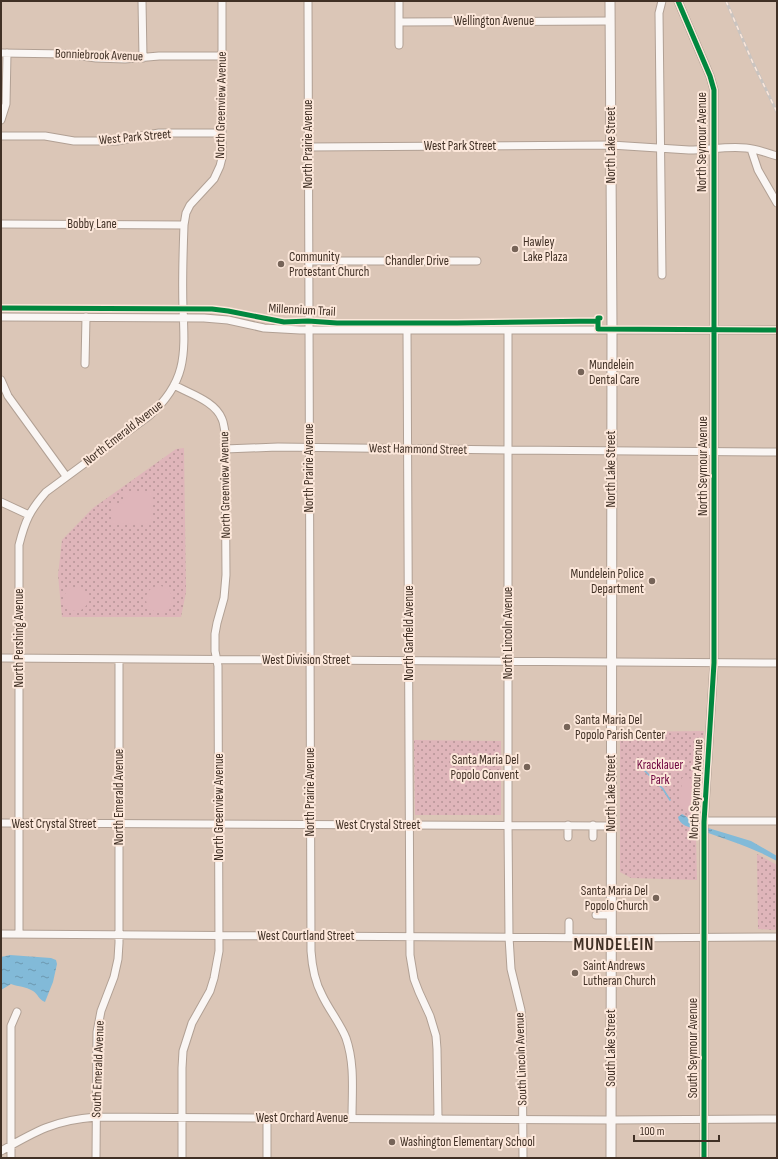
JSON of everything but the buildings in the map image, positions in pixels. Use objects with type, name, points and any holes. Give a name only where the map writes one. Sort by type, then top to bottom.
[{"type":"main road","name":"North Lake Street","points":[[610,1],[612,329],[612,938]]},
{"type":"main road","name":"South Lake Street","points":[[611,1158],[612,938]]},
{"type":"street","points":[[142,1],[143,58]]},
{"type":"street","name":"North Greenview Avenue","points":[[182,1158],[183,1051],[192,1023],[210,991],[219,951],[220,936],[218,666],[215,651],[215,634],[224,598],[226,581],[225,432],[218,412],[209,403],[174,385],[180,372],[184,356],[184,225],[186,213],[190,205],[206,188],[218,171],[222,158],[222,1]]},
{"type":"street","name":"North Prairie Avenue","points":[[308,1],[310,936],[312,962],[317,984],[321,994],[340,1025],[349,1048],[353,1074],[352,1118]]},
{"type":"street","points":[[399,1],[399,45]]},
{"type":"street","points":[[662,1],[659,13],[662,275]]},
{"type":"street","name":"North Seymour Avenue","points":[[678,1],[710,76],[714,90],[714,664],[704,822],[704,937]]},
{"type":"street","name":"Wellington Avenue","points":[[399,22],[610,21]]},
{"type":"street","points":[[1,120],[6,104],[4,53]]},
{"type":"street","name":"Bonniebrook Avenue","points":[[4,53],[67,54],[96,58],[125,59],[159,56],[222,56]]},
{"type":"street","name":"West Park Street","points":[[1,136],[45,136],[74,141],[117,141],[158,133],[222,133]]},
{"type":"street","name":"West Park Street","points":[[308,147],[611,145],[689,150],[726,147],[751,149],[777,156]]},
{"type":"street","points":[[751,149],[758,170],[777,203]]},
{"type":"street","name":"Bobby Lane","points":[[1,224],[184,225]]},
{"type":"street","name":"Chandler Drive","points":[[309,261],[477,261]]},
{"type":"street","points":[[1,317],[218,318],[264,328],[309,330],[777,330]]},
{"type":"street","points":[[85,364],[86,317]]},
{"type":"street","name":"North Garfield Avenue","points":[[407,330],[410,955],[414,979],[430,1016],[436,1036],[438,1118]]},
{"type":"street","name":"North Lincoln Avenue","points":[[508,330],[509,937]]},
{"type":"street","points":[[1,380],[8,396],[66,476]]},
{"type":"street","name":"North Emerald Avenue","points":[[66,476],[149,416],[168,397],[174,385]]},
{"type":"street","name":"West Hammond Street","points":[[225,448],[777,452]]},
{"type":"street","name":"North Pershing Avenue","points":[[19,934],[19,545],[24,524],[37,502],[46,492],[66,476]]},
{"type":"street","points":[[1,502],[28,516]]},
{"type":"street","name":"West Division Street","points":[[1,658],[714,664],[777,663]]},
{"type":"street","name":"North Emerald Avenue","points":[[118,659],[119,935]]},
{"type":"street","points":[[704,822],[777,821]]},
{"type":"street","name":"West Crystal Street","points":[[1,823],[611,826]]},
{"type":"street","points":[[568,825],[568,837]]},
{"type":"street","points":[[593,825],[593,837]]},
{"type":"street","points":[[596,915],[611,915]]},
{"type":"street","points":[[569,922],[569,937]]},
{"type":"street","name":"West Courtland Street","points":[[1,934],[612,938],[777,937]]},
{"type":"street","name":"South Emerald Avenue","points":[[96,1158],[96,1032],[105,998],[114,977],[117,965],[119,935]]},
{"type":"street","name":"South Lincoln Avenue","points":[[509,937],[511,968],[521,1010],[522,1024],[523,1158]]},
{"type":"street","name":"South Seymour Avenue","points":[[704,937],[704,1158]]},
{"type":"street","points":[[11,1158],[11,1026],[17,1012]]},
{"type":"street","name":"West Orchard Avenue","points":[[1,1152],[34,1132],[57,1123],[80,1118],[96,1117],[523,1118],[611,1120],[777,1119]]},
{"type":"street","points":[[267,1118],[267,1158]]},
{"type":"green space","points":[[184,448],[186,592],[181,617],[62,617],[58,575],[62,540],[93,508],[176,449]]},
{"type":"green space","points":[[125,492],[153,493],[151,525],[111,523],[112,503],[125,504]]},
{"type":"green space","points":[[159,586],[168,590],[172,599],[168,608],[159,612],[150,608],[146,599],[150,590]]},
{"type":"green space","points":[[76,587],[85,590],[88,599],[85,608],[76,611],[67,608],[64,599],[67,590]]},
{"type":"green space","name":"Kracklauer Park","points":[[704,731],[696,837],[697,880],[631,878],[620,872],[620,732]]},
{"type":"green space","points":[[414,740],[501,741],[501,815],[415,815]]},
{"type":"green space","points":[[682,778],[697,779],[694,810],[680,808]]},
{"type":"green space","points":[[757,854],[777,865],[777,930],[758,929]]},
{"type":"water","points":[[682,814],[695,824],[751,841],[777,856],[777,861],[748,847],[685,826],[680,822],[678,817]]},
{"type":"water","points":[[10,955],[51,958],[56,960],[57,964],[53,982],[45,1002],[41,1000],[33,991],[25,987],[11,984],[1,990],[1,957]]},
{"type":"waterway","points":[[639,765],[663,789],[670,800]]},
{"type":"railway","points":[[726,1],[753,63],[777,112]]},
{"type":"cycle path","points":[[678,1],[710,76],[714,90],[714,663],[704,822],[704,1158]]},
{"type":"cycle path","name":"Millennium Trail","points":[[1,308],[212,309],[284,322],[308,321],[337,323],[598,321],[598,318],[600,318]]},
{"type":"cycle path","points":[[598,321],[598,329],[777,330]]},
{"type":"place","name":"Hawley Lake Plaza","points":[[515,249]]},
{"type":"place","name":"Community Protestant Church","points":[[281,264]]},
{"type":"place","name":"Mundelein Dental Care","points":[[581,372]]},
{"type":"place","name":"Mundelein Police Department","points":[[652,581]]},
{"type":"place","name":"Santa Maria Del Popolo Parish Center","points":[[567,727]]},
{"type":"place","name":"Santa Maria Del Popolo Convent","points":[[527,767]]},
{"type":"place","name":"Santa Maria Del Popolo Church","points":[[656,898]]},
{"type":"place","name":"Saint Andrews Lutheran Church","points":[[575,973]]},
{"type":"place","name":"Washington Elementary School","points":[[392,1142]]},
{"type":"district","name":"MUNDELEIN","points":[[614,945]]}]
